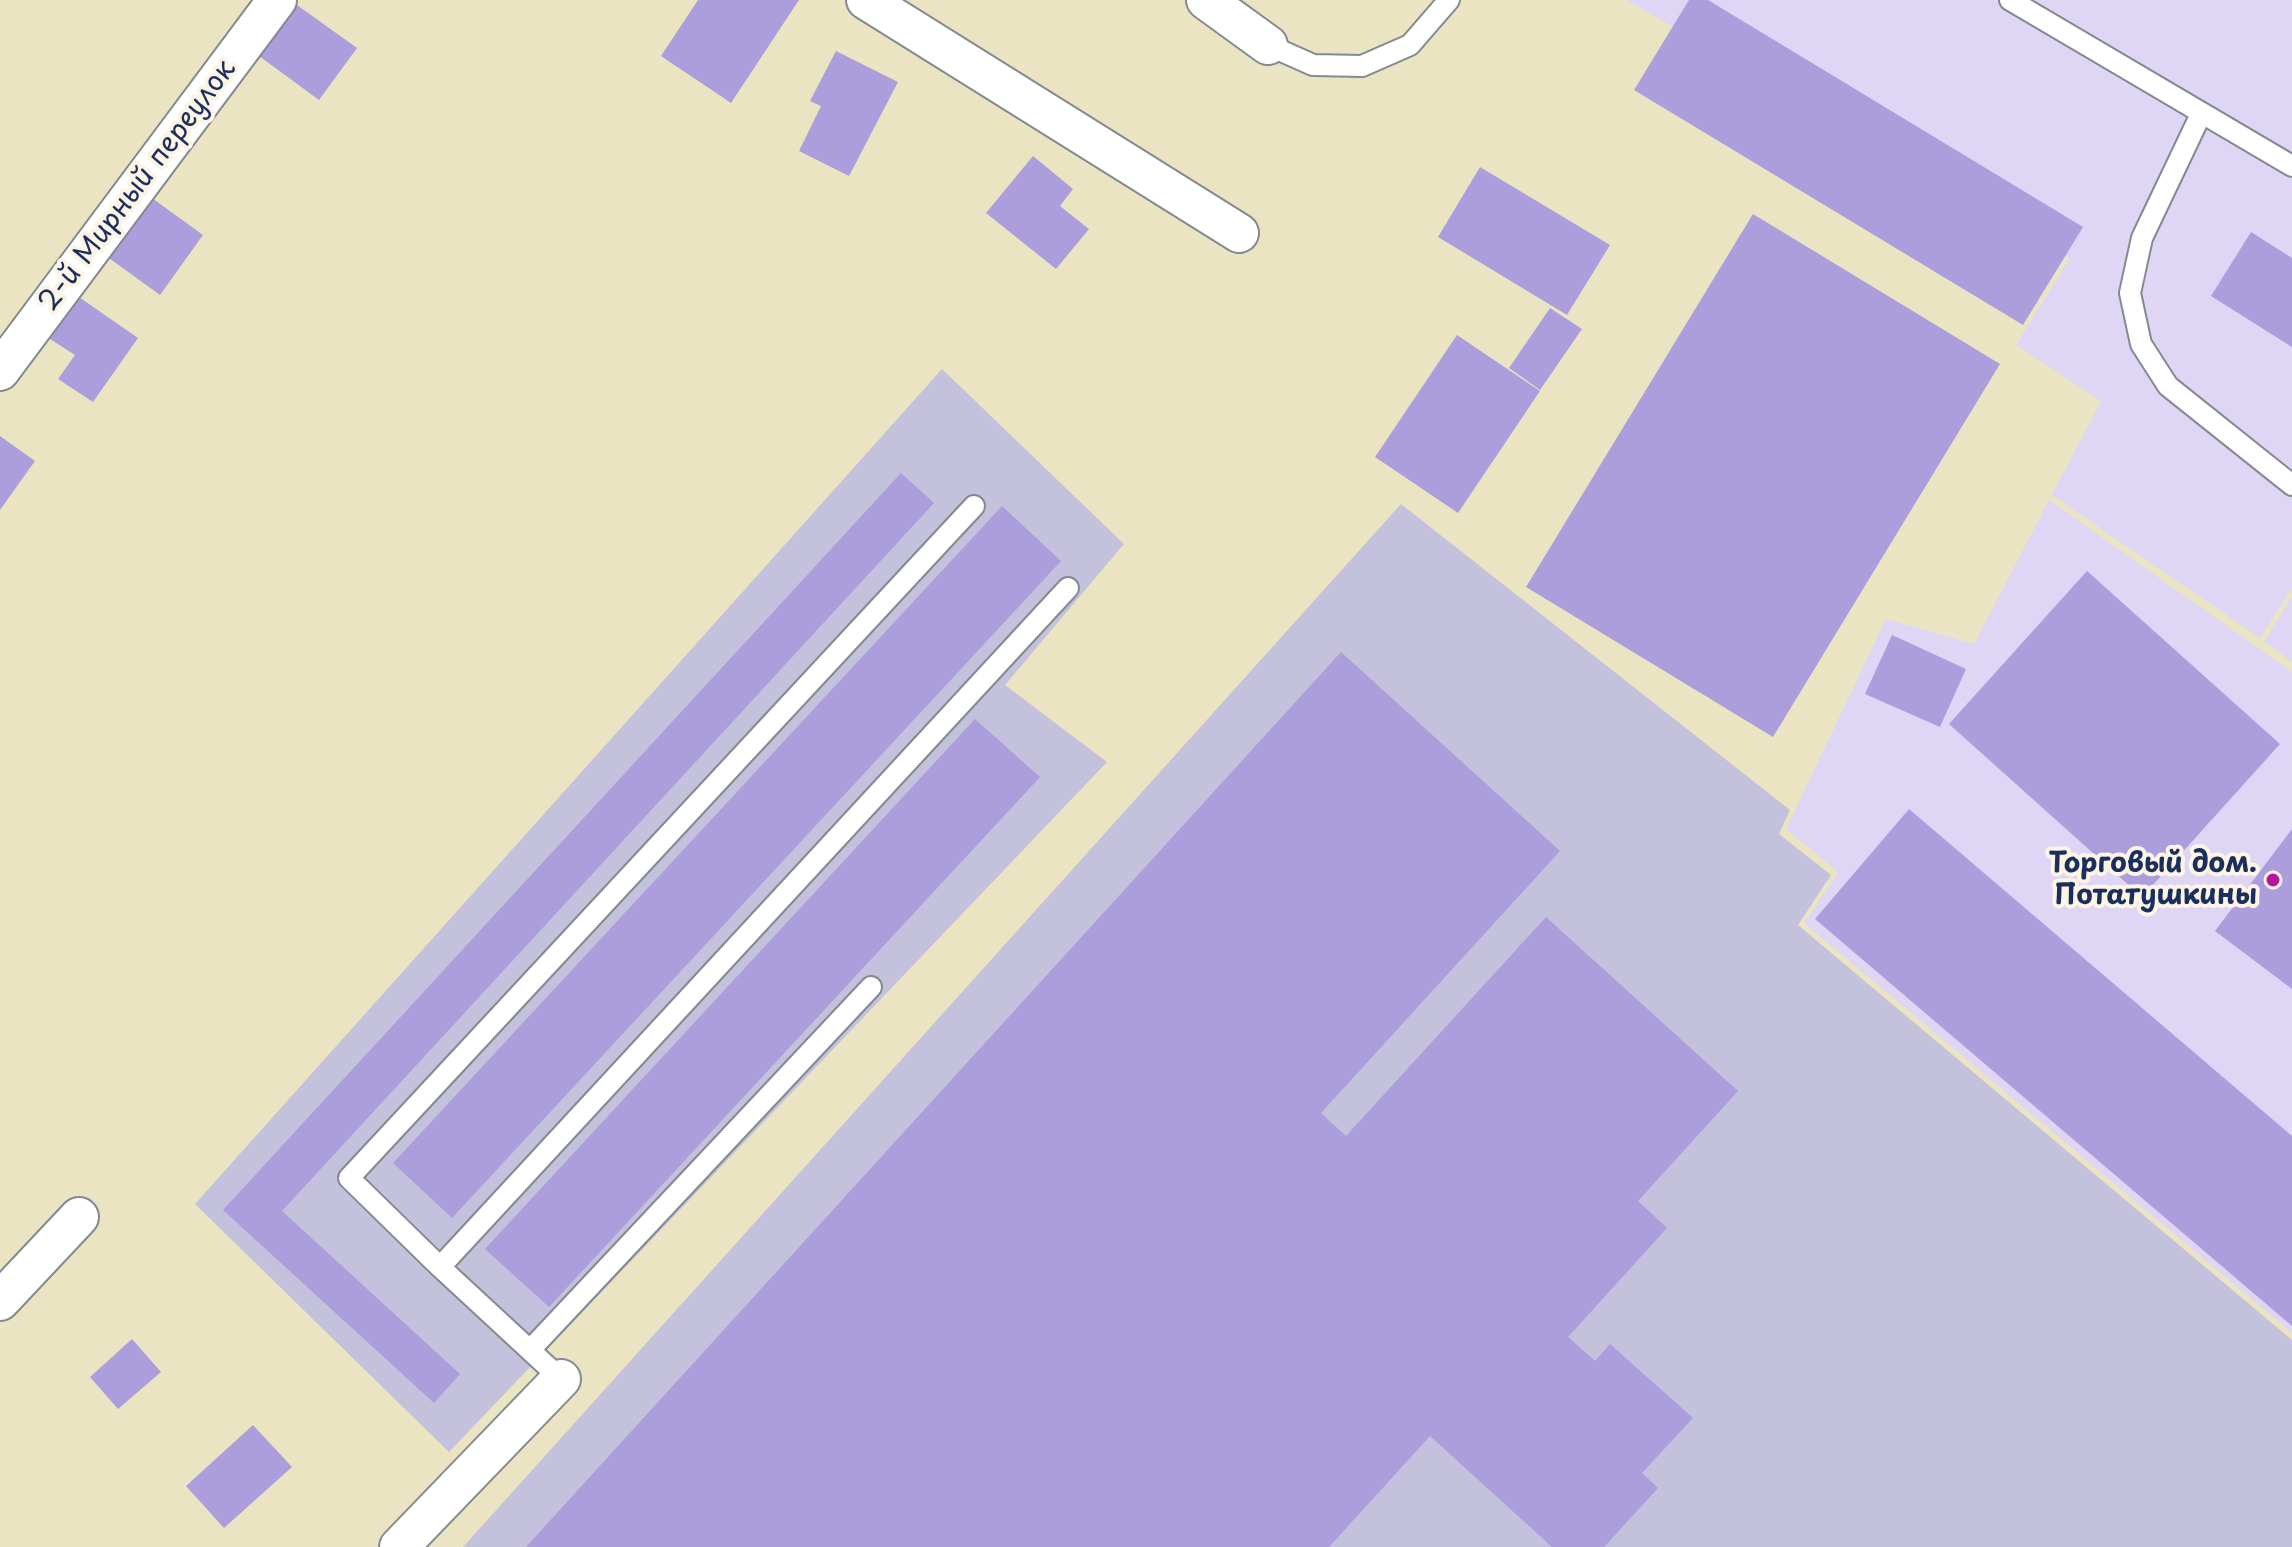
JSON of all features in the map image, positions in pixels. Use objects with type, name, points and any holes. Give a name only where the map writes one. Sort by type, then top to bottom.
[{"type":"street","name":"2-й Мирный переулок","points":[[0,371],[277,0]]},
{"type":"street","points":[[866,0],[1239,233]]},
{"type":"street","points":[[1206,0],[1268,45]]},
{"type":"street","points":[[0,1301],[79,1217]]},
{"type":"street","points":[[399,1547],[561,1379]]},
{"type":"lane","points":[[1268,45],[1313,65],[1362,66],[1410,45],[1449,0]]},
{"type":"lane","points":[[2016,1],[2292,166]]},
{"type":"lane","points":[[2201,114],[2142,238],[2130,293],[2141,344],[2168,386],[2292,485]]},
{"type":"lane","points":[[561,1379],[349,1178],[974,506]]},
{"type":"lane","points":[[440,1267],[1068,588]]},
{"type":"lane","points":[[530,1350],[871,987]]},
{"type":"shaded area","points":[[1627,0],[2292,0],[2292,588],[2260,638],[2052,495],[2101,401],[2016,345],[2070,258]]},
{"type":"shaded area","points":[[942,369],[1124,544],[1005,685],[1107,762],[449,1452],[195,1204]]},
{"type":"shaded area","name":"Торговый дом. Потатушкины","points":[[2049,500],[2292,672],[2292,1333],[1804,923],[1838,872],[1786,829],[1886,619],[1974,644]]},
{"type":"shaded area","points":[[1401,504],[1790,810],[1779,834],[1831,875],[1798,925],[2292,1340],[2292,1547],[463,1547]]},
{"type":"shaded area","points":[[2292,597],[2292,662],[2264,641]]},
{"type":"building","points":[[698,0],[799,0],[731,103],[661,56]]},
{"type":"building","points":[[1689,0],[1708,0],[2083,227],[2023,325],[1634,90]]},
{"type":"building","points":[[297,5],[357,48],[319,100],[259,56]]},
{"type":"building","points":[[836,51],[898,82],[849,176],[799,151],[821,106],[810,101]]},
{"type":"building","points":[[1033,156],[1073,189],[1060,206],[1089,229],[1056,269],[986,213]]},
{"type":"building","points":[[1480,167],[1610,245],[1567,315],[1438,237]]},
{"type":"building","points":[[145,193],[203,235],[160,295],[102,253]]},
{"type":"building","points":[[1753,214],[2000,364],[1773,737],[1526,587]]},
{"type":"building","points":[[2251,232],[2292,258],[2292,347],[2211,296]]},
{"type":"building","points":[[79,297],[138,338],[93,402],[58,379],[75,355],[50,339]]},
{"type":"building","points":[[1550,308],[1582,329],[1540,390],[1509,368]]},
{"type":"building","points":[[1457,335],[1540,391],[1458,513],[1375,457]]},
{"type":"building","points":[[0,436],[35,461],[0,510]]},
{"type":"building","points":[[901,473],[934,503],[282,1211],[460,1374],[434,1403],[223,1210]]},
{"type":"building","points":[[1002,506],[1061,561],[452,1218],[393,1163]]},
{"type":"building","points":[[2087,571],[2280,744],[2142,897],[1949,724]]},
{"type":"building","points":[[1892,635],[1966,669],[1940,727],[1865,694]]},
{"type":"building","points":[[1341,652],[1560,851],[1321,1113],[1346,1136],[1546,917],[1738,1091],[1638,1201],[1667,1228],[1568,1337],[1595,1361],[1610,1344],[1693,1418],[1642,1473],[1658,1488],[1604,1547],[1552,1547],[1430,1436],[1329,1547],[526,1547]]},
{"type":"building","points":[[975,719],[1040,777],[549,1307],[485,1249]]},
{"type":"building","points":[[1909,809],[2292,1136],[2292,1326],[1815,919]]},
{"type":"building","name":"Торговый дом. Потатушкины","points":[[2292,829],[2292,989],[2215,931]]},
{"type":"building","points":[[132,1339],[161,1372],[118,1409],[90,1377]]},
{"type":"building","points":[[253,1425],[292,1467],[224,1528],[186,1486]]},
{"type":"place","name":"Торговый дом. Потатушкины","points":[[2273,880]]}]
